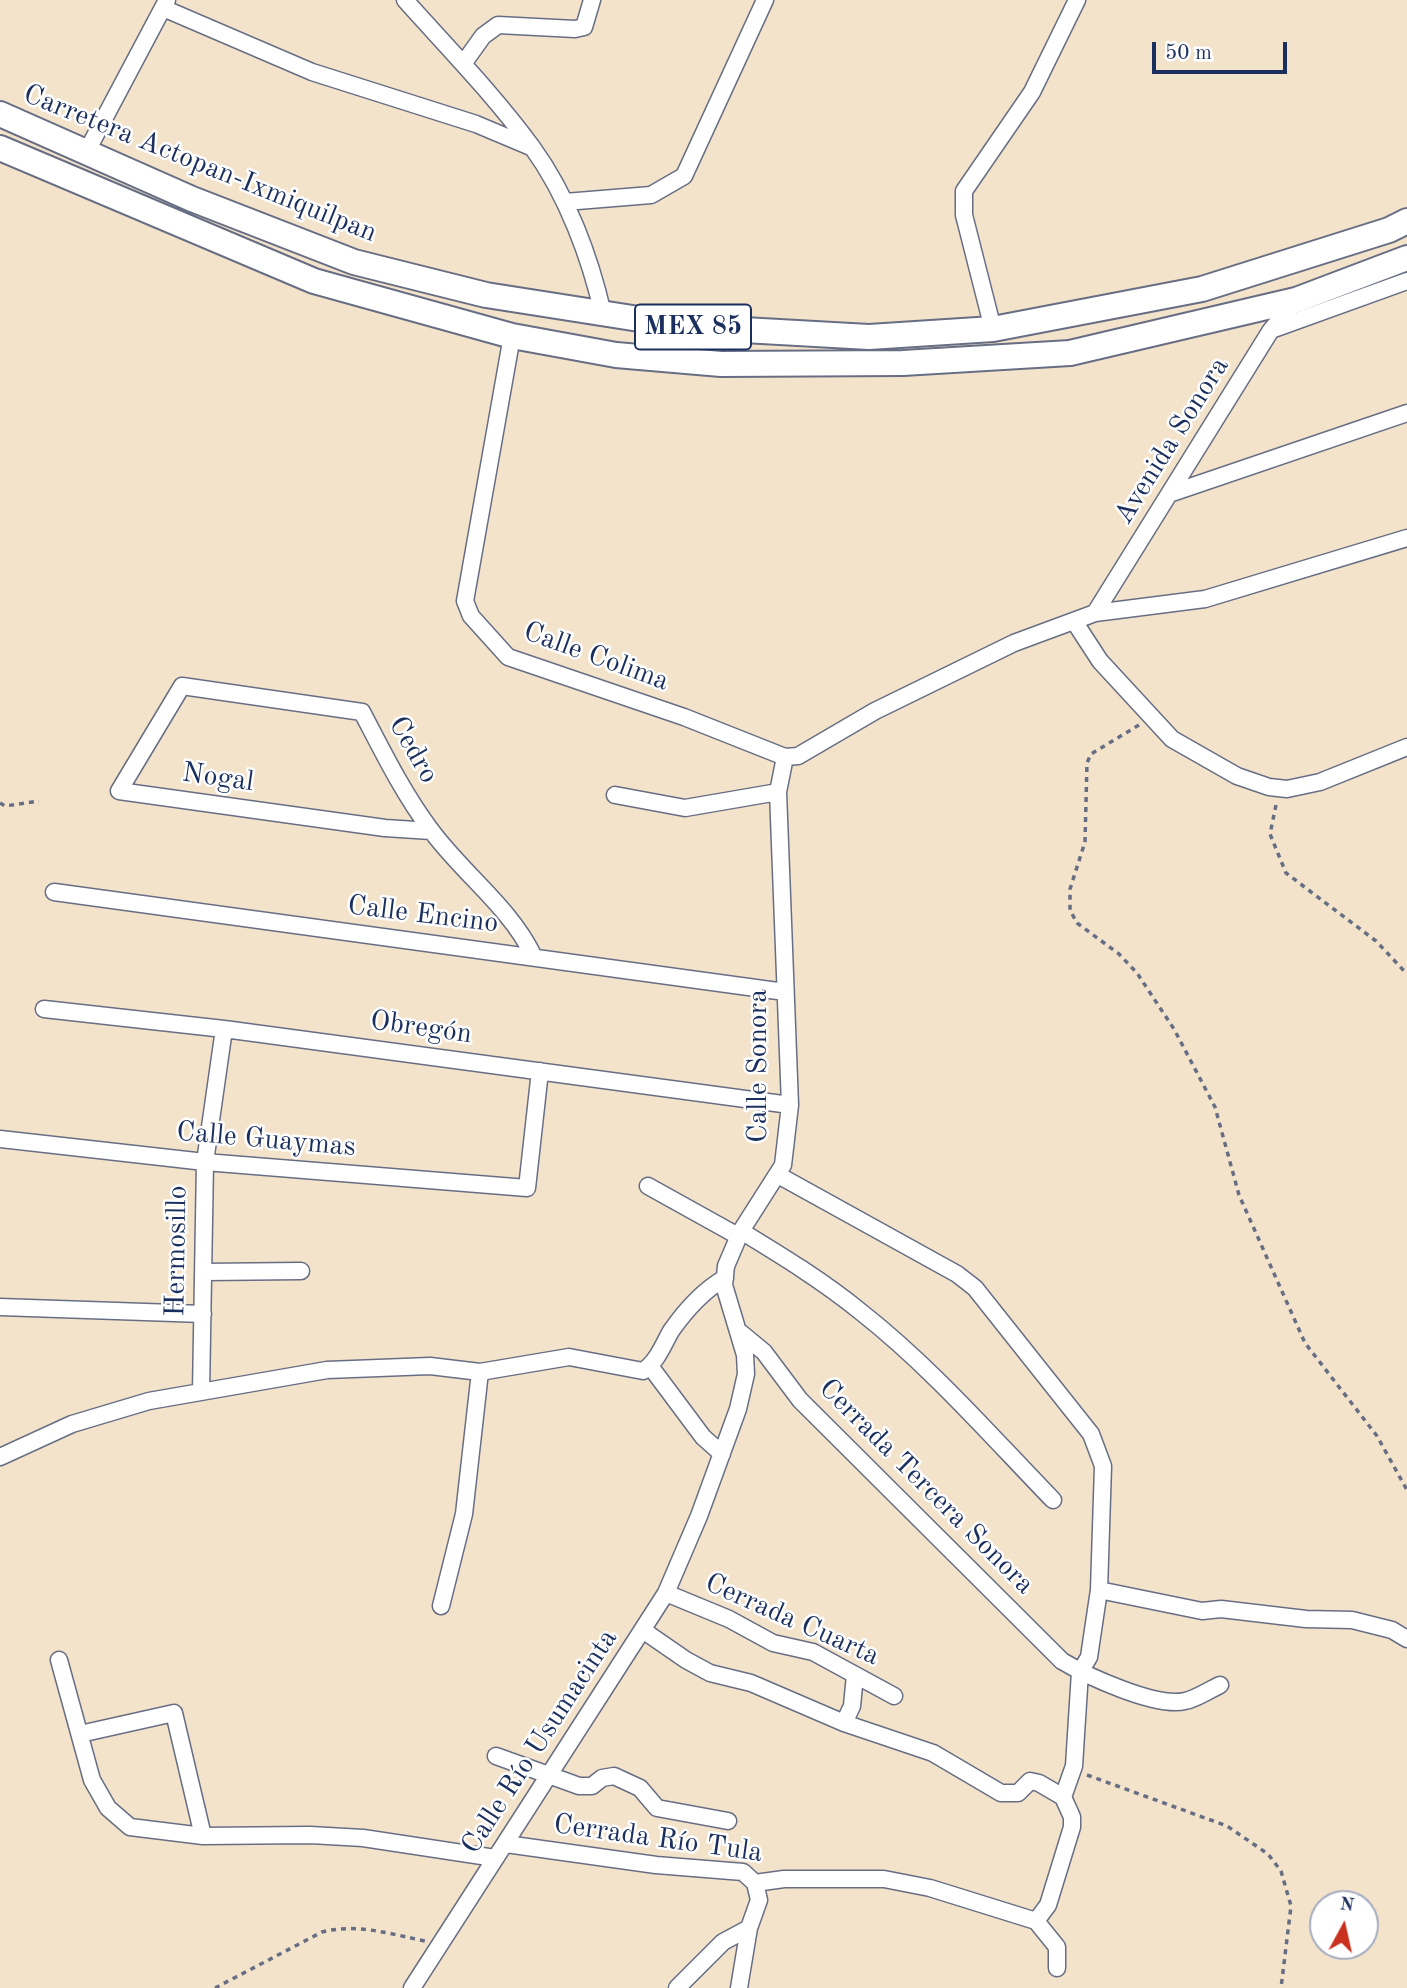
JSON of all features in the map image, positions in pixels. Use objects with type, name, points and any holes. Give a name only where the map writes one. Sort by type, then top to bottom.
[{"type":"main road","name":"Carretera Actopan-Ixmiquilpan","points":[[0,114],[192,199],[354,262],[486,295],[690,327],[869,337],[993,330],[1202,289],[1389,230],[1407,221]]},
{"type":"main road","name":"MEX 85","points":[[0,148],[314,281],[512,336],[616,355],[721,364],[903,363],[1070,353],[1296,300],[1407,258]]},
{"type":"street","points":[[405,0],[533,148],[565,202],[596,281],[603,314]]},
{"type":"street","points":[[463,64],[483,36],[498,25],[575,29],[584,27],[592,0]]},
{"type":"street","points":[[565,202],[651,195],[684,176],[765,0]]},
{"type":"street","points":[[993,330],[964,215],[964,191],[1032,92],[1077,0]]},
{"type":"street","points":[[87,151],[165,4],[312,72],[477,124],[533,148]]},
{"type":"street","points":[[1271,330],[1407,281]]},
{"type":"street","name":"Avenida Sonora","points":[[1095,613],[1271,330],[1296,300]]},
{"type":"street","name":"Calle Colima","points":[[512,336],[465,601],[471,616],[508,657],[684,717],[785,757]]},
{"type":"street","points":[[1172,493],[1407,414]]},
{"type":"street","points":[[785,757],[798,756],[874,710],[1014,643],[1095,613],[1205,599],[1407,538]]},
{"type":"street","points":[[1074,621],[1100,662],[1172,739],[1237,776],[1269,787],[1287,789],[1320,782],[1407,747]]},
{"type":"street","name":"Cedro","points":[[182,685],[362,712],[398,779],[431,831],[522,933],[533,955]]},
{"type":"street","name":"Nogal","points":[[182,685],[119,791],[385,828],[431,831]]},
{"type":"street","name":"Calle Sonora","points":[[725,1278],[739,1233],[778,1175],[787,1147],[790,1105],[778,792],[785,757]]},
{"type":"street","points":[[615,795],[685,808],[778,792]]},
{"type":"street","name":"Calle Encino","points":[[54,892],[533,955],[785,992]]},
{"type":"street","name":"Obregón","points":[[44,1009],[224,1029],[790,1105]]},
{"type":"street","name":"Hermosillo","points":[[201,1392],[205,1162],[224,1029]]},
{"type":"street","name":"Calle Guaymas","points":[[0,1139],[205,1162],[527,1188],[540,1071]]},
{"type":"street","points":[[778,1175],[957,1274],[975,1288],[1091,1434],[1103,1466],[1099,1590],[1089,1657],[1080,1672],[1074,1766],[1063,1797]]},
{"type":"street","points":[[648,1186],[806,1270],[863,1312],[919,1362],[1054,1500]]},
{"type":"street","points":[[204,1272],[301,1271]]},
{"type":"street","points":[[0,1457],[72,1424],[149,1401],[327,1370],[430,1366],[480,1372],[569,1357],[647,1369],[703,1437],[722,1454],[738,1409],[746,1374],[741,1333],[724,1285],[725,1278]]},
{"type":"street","points":[[647,1369],[673,1329],[710,1286],[725,1278]]},
{"type":"street","points":[[0,1307],[203,1314]]},
{"type":"street","name":"Cerrada Tercera Sonora","points":[[741,1333],[764,1352],[800,1400],[1062,1661],[1080,1672],[1161,1700],[1184,1701],[1220,1685]]},
{"type":"street","points":[[441,1606],[464,1514],[480,1372]]},
{"type":"street","name":"Calle Río Usumacinta","points":[[412,1988],[438,1944],[644,1631],[666,1593],[722,1454]]},
{"type":"street","points":[[1099,1590],[1202,1611],[1221,1609],[1306,1619],[1352,1620],[1392,1630],[1407,1639]]},
{"type":"street","name":"Cerrada Cuarta","points":[[666,1593],[729,1619],[773,1643],[813,1652],[894,1696]]},
{"type":"street","points":[[644,1631],[686,1660],[710,1672],[751,1683],[844,1723],[933,1753],[1001,1793],[1018,1793],[1030,1781],[1039,1783],[1063,1797],[1072,1817],[1072,1827],[1048,1905],[1035,1922],[1057,1947],[1058,1968]]},
{"type":"street","points":[[59,1660],[92,1780],[108,1808],[130,1827],[202,1836],[310,1835],[363,1838],[495,1858]]},
{"type":"street","points":[[844,1723],[853,1698],[855,1675]]},
{"type":"street","points":[[80,1734],[174,1713],[202,1836]]},
{"type":"street","points":[[496,1756],[587,1787],[602,1778],[614,1776],[640,1788],[657,1808],[728,1821]]},
{"type":"street","name":"Cerrada Río Tula","points":[[506,1844],[656,1865],[743,1872],[755,1883],[784,1879],[884,1879],[930,1888],[1035,1922]]},
{"type":"street","points":[[738,1988],[749,1928],[759,1900],[755,1883]]},
{"type":"street","points":[[677,1988],[723,1942],[749,1928]]},
{"type":"path","points":[[1154,718],[1091,754],[1087,763],[1085,842],[1070,889],[1070,910],[1077,923],[1119,954],[1137,973],[1174,1029],[1215,1107],[1239,1195],[1258,1244],[1306,1343],[1377,1436],[1407,1490]]},
{"type":"path","points":[[1287,789],[1274,807],[1270,834],[1286,873],[1376,941],[1407,974]]},
{"type":"path","points":[[0,803],[5,806],[39,801]]},
{"type":"path","points":[[1074,1766],[1086,1775],[1227,1826],[1268,1854],[1281,1871],[1291,1906],[1281,1988]]},
{"type":"path","points":[[215,1988],[322,1932],[341,1927],[364,1928],[438,1944]]}]
